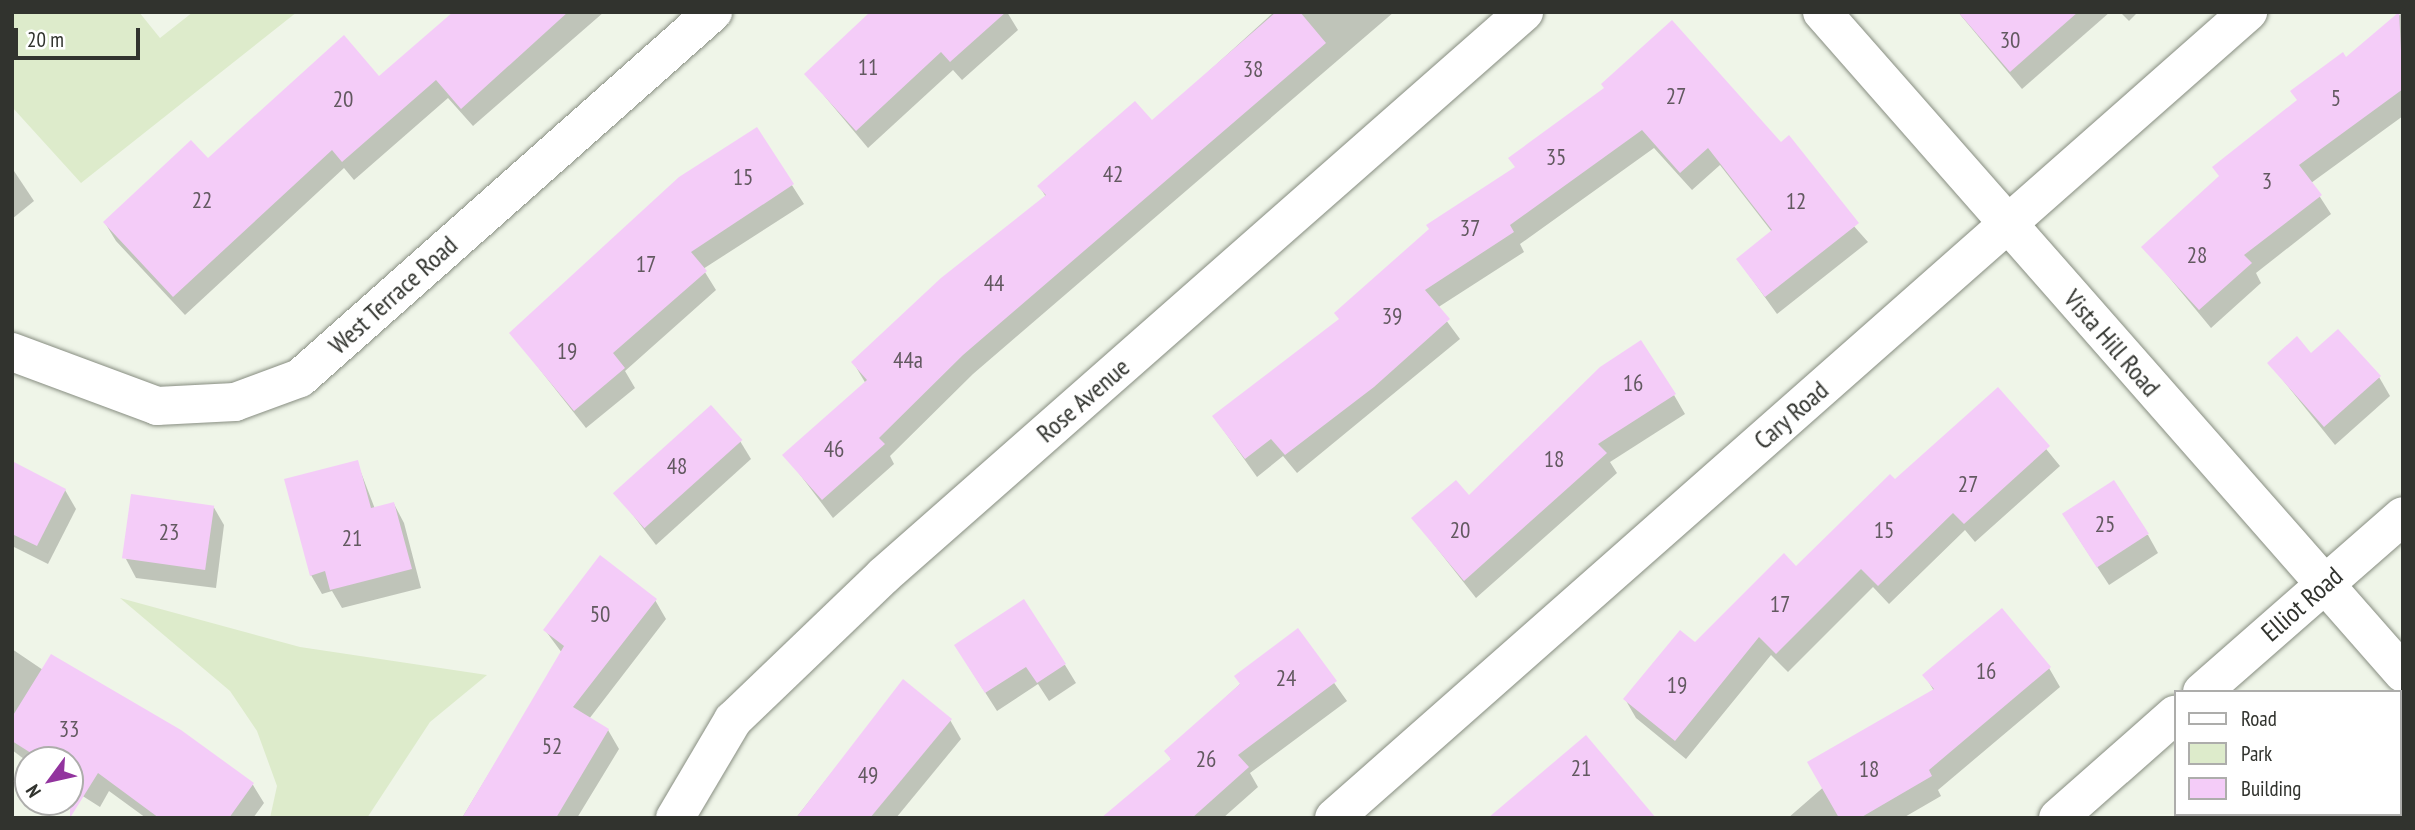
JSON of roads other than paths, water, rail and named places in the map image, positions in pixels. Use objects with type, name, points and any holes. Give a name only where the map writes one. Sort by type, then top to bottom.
[{"type":"street","name":"West Terrace Road","points":[[12,352],[157,406],[235,402],[300,378],[713,12]]},
{"type":"street","name":"Rose Avenue","points":[[675,818],[733,720],[883,576],[1524,12]]},
{"type":"street","name":"Vista Hill Road","points":[[1822,12],[2403,673]]},
{"type":"street","name":"Cary Road","points":[[1334,818],[2248,12]]},
{"type":"street","name":"Elliot Road","points":[[2204,690],[2403,516]]},
{"type":"street","points":[[2058,818],[2174,716]]}]
